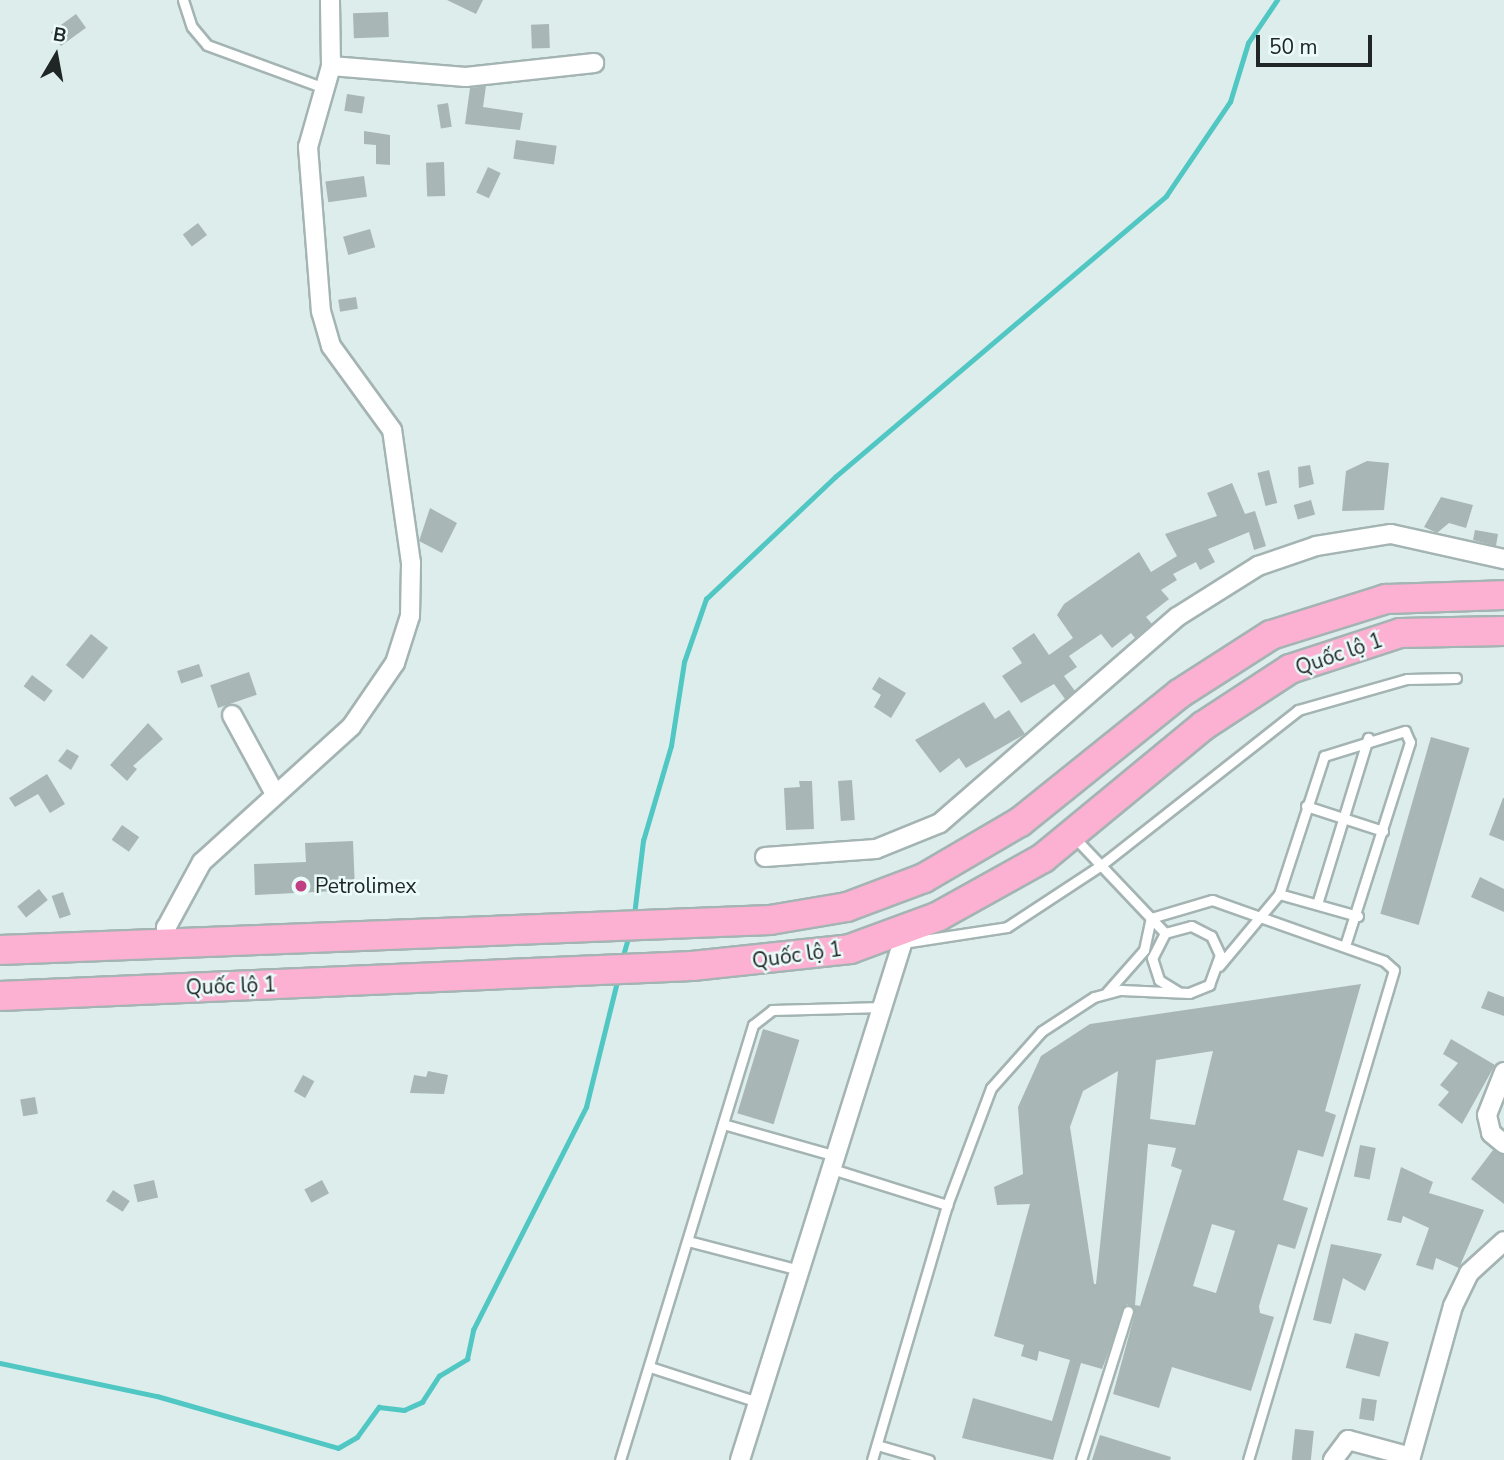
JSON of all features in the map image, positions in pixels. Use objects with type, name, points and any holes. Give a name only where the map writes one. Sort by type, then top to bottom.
[{"type":"highway","name":"Quốc lộ 1","points":[[0,950],[770,920],[847,906],[924,878],[1042,803],[1179,694],[1270,635],[1386,599],[1504,595]]},
{"type":"highway","name":"Quốc lộ 1","points":[[0,996],[692,966],[850,949],[905,936],[1042,858],[1203,726],[1290,669],[1400,634],[1504,631]]},
{"type":"highway","points":[[1042,803],[1072,834]]},
{"type":"highway","points":[[235,940],[241,985]]},
{"type":"street","points":[[170,943],[166,928],[187,884],[216,845],[366,707],[403,644],[412,599],[391,430],[338,357],[323,324],[308,166],[322,87],[331,66],[330,0]]},
{"type":"street","points":[[331,66],[466,77],[594,63]]},
{"type":"street","points":[[765,857],[876,849],[940,823],[1177,617],[1258,566],[1317,546],[1391,534],[1504,559]]},
{"type":"street","points":[[232,715],[274,792]]},
{"type":"street","points":[[740,1460],[885,1007],[905,936]]},
{"type":"street","points":[[1504,1072],[1487,1115],[1491,1133],[1504,1144]]},
{"type":"street","points":[[1333,1460],[1348,1440],[1411,1458],[1452,1306],[1469,1273],[1504,1241]]},
{"type":"lane","points":[[183,0],[192,27],[207,44],[322,87]]},
{"type":"lane","points":[[905,936],[1007,927],[1100,866],[1276,722],[1378,686],[1456,678]]},
{"type":"lane","points":[[1107,992],[1199,991],[1264,917],[1279,894],[1324,756],[1368,738],[1401,730],[1410,738],[1358,916],[1345,946]]},
{"type":"lane","points":[[1317,904],[1368,738]]},
{"type":"lane","points":[[1306,806],[1383,831]]},
{"type":"lane","points":[[1072,834],[1165,933]]},
{"type":"lane","points":[[1279,894],[1358,916]]},
{"type":"lane","points":[[1151,918],[1212,900],[1389,963],[1394,981],[1248,1460]]},
{"type":"lane","points":[[872,1460],[947,1205],[980,1109],[1004,1069],[1063,1014],[1107,992],[1144,950],[1151,918]]},
{"type":"lane","points":[[1178,992],[1154,970],[1154,947],[1165,933],[1180,926],[1202,929],[1217,945],[1219,966]]},
{"type":"lane","points":[[620,1460],[748,1037],[763,1013],[885,1007]]},
{"type":"lane","points":[[723,1124],[947,1205]]},
{"type":"lane","points":[[688,1241],[799,1270]]},
{"type":"lane","points":[[1081,1460],[1128,1311]]},
{"type":"lane","points":[[650,1367],[758,1402]]},
{"type":"lane","points":[[877,1445],[929,1460]]},
{"type":"building","points":[[447,0],[483,0],[476,14]]},
{"type":"building","points":[[388,12],[389,37],[354,38],[353,13]]},
{"type":"building","points":[[76,14],[86,28],[61,46],[51,32]]},
{"type":"building","points":[[549,24],[550,48],[532,49],[531,25]]},
{"type":"building","points":[[486,86],[483,107],[523,113],[520,130],[465,124],[470,88]]},
{"type":"building","points":[[347,94],[365,97],[362,114],[344,111]]},
{"type":"building","points":[[448,103],[452,127],[441,128],[437,105]]},
{"type":"building","points":[[364,131],[390,135],[390,165],[376,164],[376,145],[364,144]]},
{"type":"building","points":[[516,140],[557,146],[554,165],[513,159]]},
{"type":"building","points":[[444,162],[445,196],[427,197],[426,163]]},
{"type":"building","points":[[488,167],[501,173],[489,198],[476,192]]},
{"type":"building","points":[[364,176],[367,197],[328,202],[325,181]]},
{"type":"building","points":[[198,223],[207,235],[192,246],[183,234]]},
{"type":"building","points":[[370,229],[375,247],[348,255],[343,237]]},
{"type":"building","points":[[356,297],[358,309],[340,312],[338,300]]},
{"type":"building","points":[[1367,461],[1389,463],[1384,510],[1342,511],[1346,471]]},
{"type":"building","points":[[1310,465],[1314,484],[1299,488],[1298,467]]},
{"type":"building","points":[[1269,470],[1277,503],[1266,506],[1257,473]]},
{"type":"building","points":[[1232,483],[1245,514],[1255,511],[1266,546],[1254,550],[1249,532],[1208,549],[1215,562],[1200,570],[1196,562],[1173,574],[1177,580],[1161,590],[1169,599],[1146,617],[1152,624],[1135,638],[1131,633],[1112,648],[1101,634],[1069,656],[1077,667],[1064,676],[1075,691],[1065,699],[1054,684],[1021,703],[1002,676],[1022,663],[1012,648],[1034,633],[1049,655],[1073,638],[1057,615],[1064,604],[1139,552],[1151,572],[1177,556],[1165,534],[1217,516],[1207,493]]},
{"type":"building","points":[[1441,497],[1473,505],[1466,528],[1449,523],[1437,533],[1424,527]]},
{"type":"building","points":[[1311,500],[1315,514],[1298,519],[1294,505]]},
{"type":"building","points":[[430,508],[457,523],[442,553],[419,541]]},
{"type":"building","points":[[1475,530],[1498,534],[1496,546],[1473,540]]},
{"type":"building","points":[[91,634],[108,648],[83,679],[66,665]]},
{"type":"building","points":[[199,664],[203,676],[181,683],[177,671]]},
{"type":"building","points":[[249,672],[257,695],[218,708],[210,685]]},
{"type":"building","points":[[32,675],[53,691],[44,702],[24,686]]},
{"type":"building","points":[[879,677],[906,693],[891,718],[874,707],[881,695],[872,689]]},
{"type":"building","points":[[984,702],[995,719],[1009,710],[1025,734],[966,768],[959,758],[940,773],[915,740]]},
{"type":"building","points":[[148,723],[163,739],[133,766],[137,769],[127,781],[110,765]]},
{"type":"building","points":[[1431,737],[1469,748],[1419,925],[1380,914]]},
{"type":"building","points":[[67,749],[79,756],[71,770],[58,761]]},
{"type":"building","points":[[47,774],[65,804],[50,813],[38,794],[15,807],[9,798]]},
{"type":"building","points":[[852,780],[855,820],[841,821],[838,781]]},
{"type":"building","points":[[799,781],[812,781],[814,829],[786,830],[784,788],[800,787]]},
{"type":"building","points":[[1504,798],[1504,841],[1489,835]]},
{"type":"building","points":[[122,825],[139,837],[129,852],[112,840]]},
{"type":"building","points":[[353,841],[355,890],[255,895],[254,864],[306,862],[305,843]]},
{"type":"building","points":[[1480,877],[1504,889],[1504,912],[1471,897]]},
{"type":"building","points":[[39,889],[48,900],[26,918],[17,907]]},
{"type":"building","points":[[63,892],[71,915],[59,919],[52,896]]},
{"type":"building","points":[[1361,984],[1325,1111],[1336,1115],[1323,1157],[1298,1150],[1283,1200],[1308,1208],[1295,1249],[1278,1244],[1259,1306],[1260,1313],[1274,1317],[1251,1391],[1172,1367],[1159,1408],[1113,1394],[1135,1313],[1127,1304],[1102,1369],[1081,1363],[1053,1460],[962,1438],[973,1398],[1052,1421],[1070,1360],[1039,1351],[1037,1361],[1021,1356],[1024,1345],[994,1336],[1030,1204],[997,1205],[994,1187],[1023,1174],[1018,1107],[1041,1056],[1090,1024]],"holes":[[[1213,1051],[1195,1125],[1150,1119],[1156,1060]],[[1118,1071],[1096,1284],[1070,1127],[1083,1091]],[[1148,1144],[1176,1148],[1171,1166],[1182,1170],[1140,1306],[1135,1305]],[[1212,1224],[1235,1231],[1216,1293],[1193,1286]]]},
{"type":"building","points":[[1488,991],[1504,997],[1504,1016],[1481,1008]]},
{"type":"building","points":[[763,1029],[799,1040],[774,1124],[737,1113]]},
{"type":"building","points":[[1451,1039],[1495,1065],[1462,1124],[1438,1105],[1449,1092],[1440,1085],[1458,1063],[1443,1054]]},
{"type":"building","points":[[428,1071],[448,1075],[444,1094],[410,1093],[414,1075],[426,1077]]},
{"type":"building","points":[[303,1075],[314,1081],[305,1098],[294,1092]]},
{"type":"building","points":[[35,1097],[38,1114],[23,1116],[20,1100]]},
{"type":"building","points":[[1360,1145],[1376,1148],[1370,1179],[1354,1176]]},
{"type":"building","points":[[1493,1150],[1504,1155],[1504,1204],[1471,1179]]},
{"type":"building","points":[[1401,1167],[1433,1182],[1429,1193],[1484,1210],[1459,1268],[1436,1258],[1433,1270],[1416,1265],[1429,1228],[1403,1216],[1401,1223],[1387,1220]]},
{"type":"building","points":[[154,1180],[158,1198],[138,1202],[134,1185]]},
{"type":"building","points":[[322,1180],[329,1193],[311,1203],[304,1189]]},
{"type":"building","points":[[113,1190],[130,1201],[123,1212],[106,1201]]},
{"type":"building","points":[[1331,1244],[1382,1254],[1365,1291],[1343,1278],[1331,1324],[1313,1320]]},
{"type":"building","points":[[1355,1333],[1389,1342],[1379,1377],[1346,1368]]},
{"type":"building","points":[[1362,1398],[1377,1400],[1374,1421],[1359,1419]]},
{"type":"building","points":[[1295,1429],[1314,1431],[1311,1460],[1292,1460]]},
{"type":"building","points":[[1100,1435],[1171,1457],[1170,1460],[1092,1460]]},
{"type":"waterway","points":[[634,915],[643,841],[671,746],[684,662],[706,599],[835,477],[1166,196],[1230,102],[1248,43],[1277,0]]},
{"type":"waterway","points":[[622,959],[629,934]]},
{"type":"waterway","points":[[0,1363],[157,1396],[338,1448],[357,1437],[379,1407],[404,1410],[422,1402],[439,1376],[467,1359],[473,1330],[586,1107],[618,978]]},
{"type":"place","name":"Petrolimex","points":[[301,886]]}]
